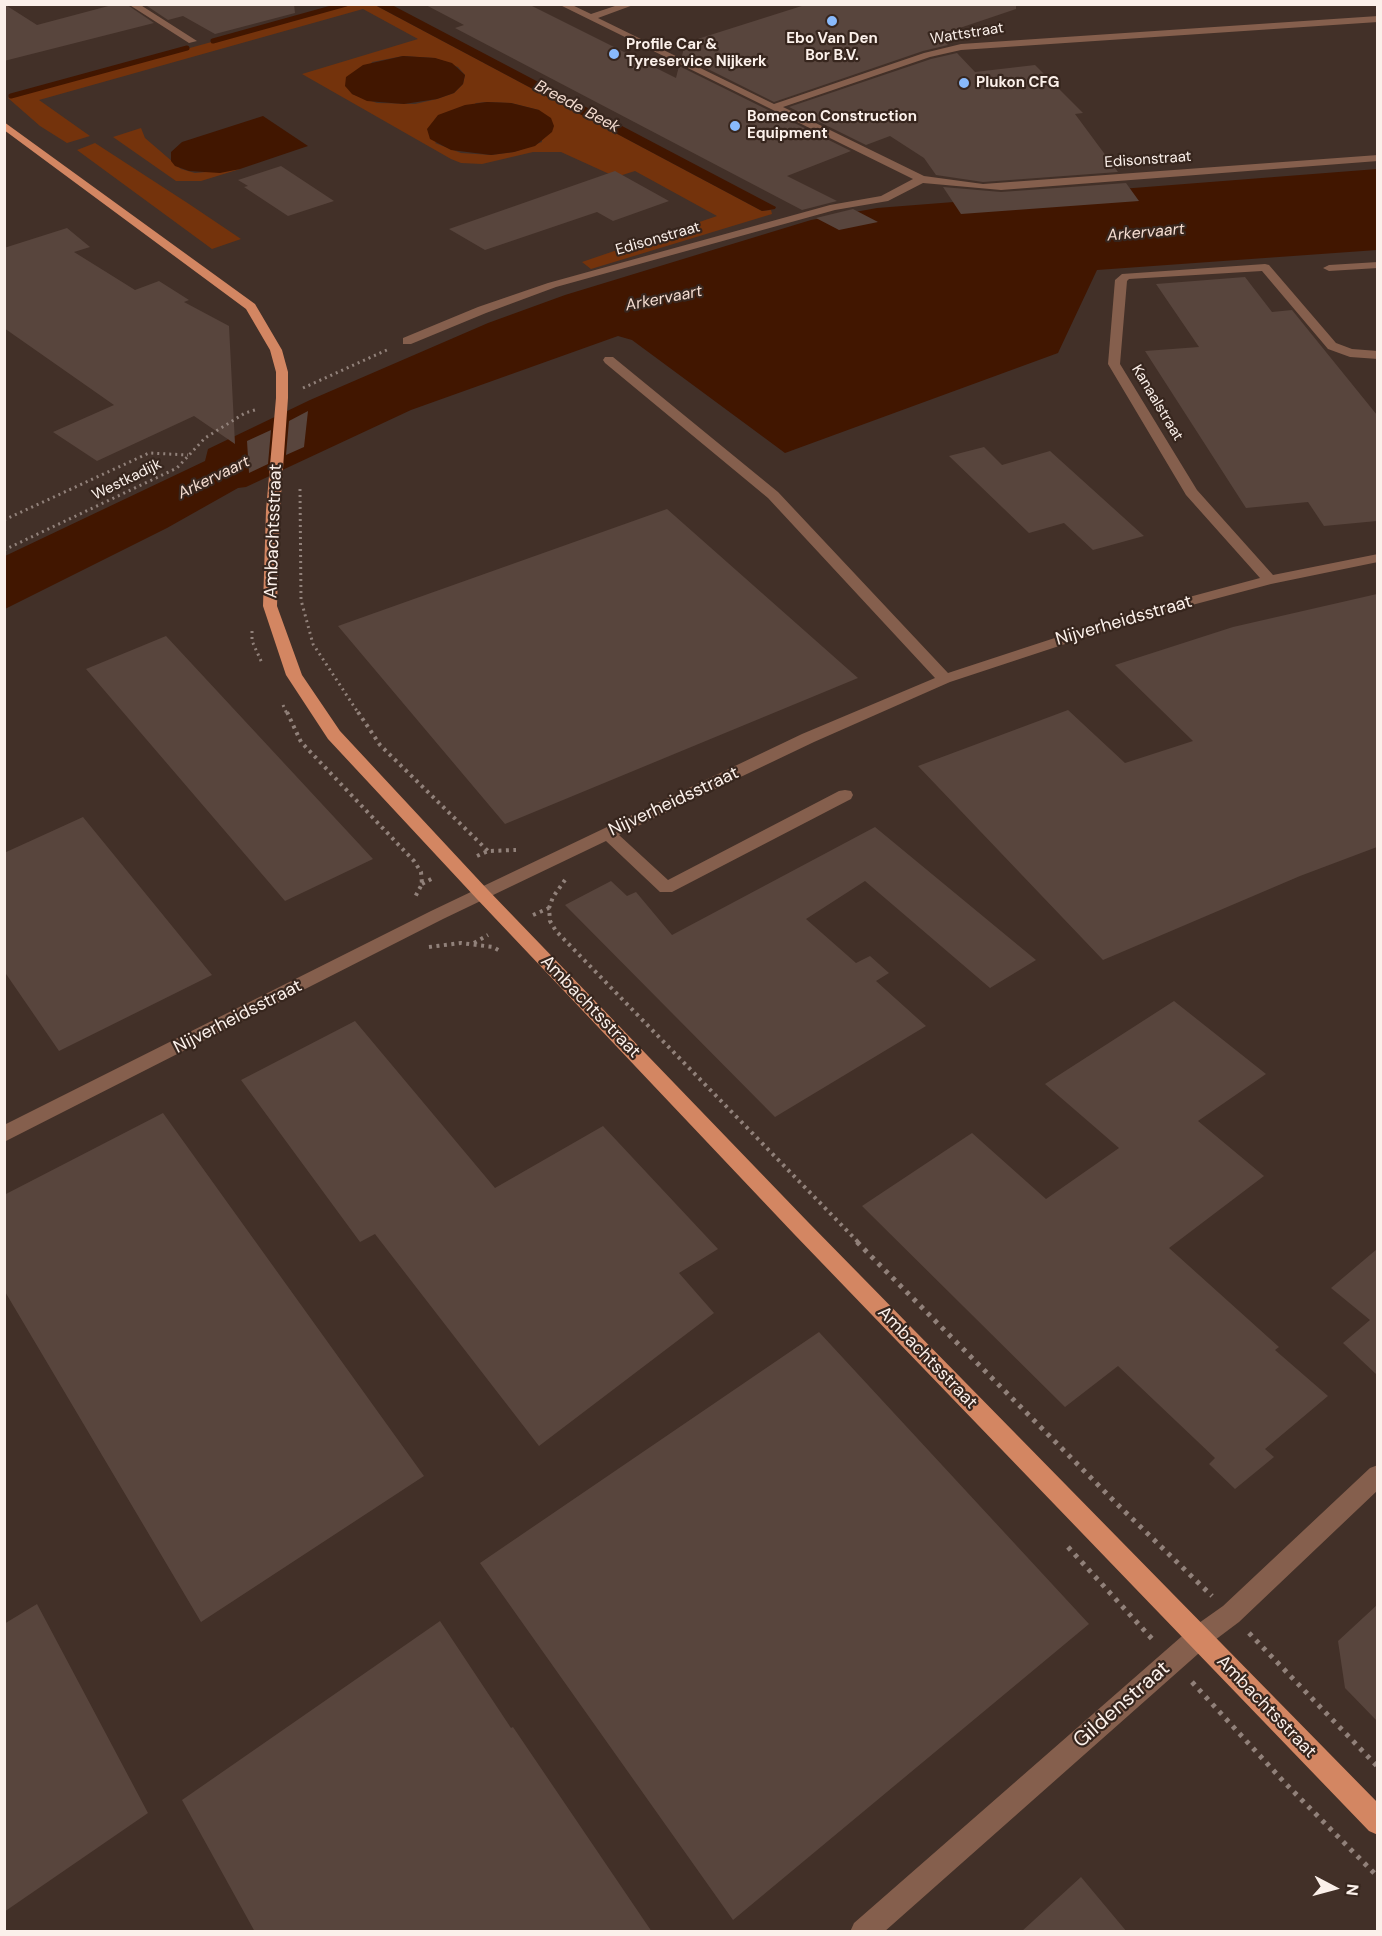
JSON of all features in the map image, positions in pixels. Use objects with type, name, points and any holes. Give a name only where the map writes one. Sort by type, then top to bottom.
[{"type":"main road","name":"Ambachtsstraat","points":[[4,125],[250,307],[276,350],[282,372],[270,606],[294,675],[334,735],[482,894],[1377,1822]]},
{"type":"street","points":[[132,4],[192,41]]},
{"type":"street","name":"Edisonstraat","points":[[562,4],[921,179],[962,186],[1001,187],[1377,158]]},
{"type":"street","points":[[589,18],[632,4]]},
{"type":"street","name":"Wattstraat","points":[[774,107],[949,49],[999,43],[1377,19]]},
{"type":"street","name":"Edisonstraat","points":[[407,341],[482,310],[552,285],[834,207],[884,199],[921,179]]},
{"type":"street","points":[[1329,268],[1377,265]]},
{"type":"street","name":"Kanaalstraat","points":[[1270,580],[1191,492],[1114,364],[1121,280],[1126,276],[1265,267],[1332,346],[1350,353],[1377,355]]},
{"type":"street","points":[[609,360],[773,495],[945,679]]},
{"type":"street","name":"Nijverheidsstraat","points":[[4,1134],[607,833],[808,738],[945,679],[1142,614],[1270,580],[1377,558]]},
{"type":"street","points":[[607,833],[666,888],[845,795]]},
{"type":"street","name":"Gildenstraat","points":[[863,1932],[1198,1638],[1231,1614],[1377,1475]]},
{"type":"path","name":"Westkadijk","points":[[4,550],[177,468],[205,438],[245,413],[281,405],[407,341]]},
{"type":"path","points":[[4,520],[149,453],[189,455]]},
{"type":"path","points":[[300,486],[301,600],[313,644],[380,745],[488,851],[507,851]]},
{"type":"path","points":[[419,893],[422,884]]},
{"type":"path","points":[[553,897],[549,908],[550,921],[556,931],[819,1203],[1116,1503],[1231,1614],[1377,1767]]},
{"type":"path","points":[[461,943],[474,943]]},
{"type":"shaded area","points":[[346,5],[375,5],[762,211],[771,210],[772,214],[591,269],[582,262],[717,216],[635,171],[616,177],[561,152],[533,152],[482,164],[461,163],[302,74],[418,39],[363,9],[39,100],[90,136],[67,143],[40,126],[8,98]],"holes":[[[403,56],[435,58],[458,67],[465,75],[463,84],[454,93],[415,104],[377,103],[352,94],[372,62]],[[476,103],[511,103],[539,110],[542,142],[514,152],[491,155],[461,153],[435,143]]]},
{"type":"shaded area","points":[[141,128],[145,138],[181,169],[195,173],[240,169],[201,181],[176,181],[113,137]]},
{"type":"shaded area","points":[[95,143],[241,239],[212,249],[77,150]]},
{"type":"water","name":"Breede Beek","points":[[375,5],[392,5],[776,207],[775,209],[762,211]]},
{"type":"water","points":[[403,56],[435,58],[452,63],[465,75],[463,84],[454,93],[437,99],[404,104],[367,101],[352,94],[345,86],[346,77],[363,65]]},
{"type":"water","points":[[487,102],[511,103],[539,110],[551,118],[554,126],[552,132],[535,146],[491,155],[451,150],[430,139],[427,129],[438,115],[465,105]]},
{"type":"water","points":[[263,116],[308,146],[240,169],[220,173],[189,171],[175,166],[171,161],[171,152],[182,142]]},
{"type":"water","name":"Arkervaart","points":[[1377,169],[1377,250],[1097,270],[1058,353],[785,453],[632,340],[618,336],[411,410],[246,487],[238,488],[167,528],[5,609],[5,556],[205,461],[208,449],[310,400],[488,323],[565,295],[811,220],[877,208]]},
{"type":"building","points":[[4,4],[37,25],[116,4],[126,4],[154,23],[4,61]]},
{"type":"building","points":[[144,4],[294,4],[295,13],[215,34],[183,16],[168,20]]},
{"type":"building","points":[[424,4],[528,4],[676,78],[679,66],[851,151],[787,176],[837,201],[802,210],[455,28],[464,25]]},
{"type":"building","points":[[808,4],[1016,4],[1016,9],[939,35],[948,45],[923,51],[774,102],[682,56],[685,43]]},
{"type":"building","points":[[957,53],[975,72],[1035,65],[1083,113],[1075,114],[1118,172],[983,182],[936,175],[924,158],[890,136],[866,145],[789,107],[931,59]]},
{"type":"building","points":[[281,166],[334,201],[288,216],[244,187],[248,186],[238,180]]},
{"type":"building","points":[[615,171],[669,201],[613,221],[597,212],[485,250],[449,229]]},
{"type":"building","points":[[1126,183],[1139,201],[961,214],[943,187],[1001,192]]},
{"type":"building","points":[[853,209],[878,222],[839,230],[816,218]]},
{"type":"building","points":[[67,228],[90,247],[74,252],[135,290],[159,281],[189,300],[184,302],[229,326],[235,444],[194,416],[97,461],[53,432],[114,405],[4,328],[4,248]]},
{"type":"building","points":[[1245,277],[1272,312],[1292,310],[1377,415],[1377,521],[1324,526],[1308,502],[1246,508],[1145,351],[1199,347],[1156,284]]},
{"type":"building","points":[[308,411],[304,447],[286,455],[289,421]]},
{"type":"building","points":[[271,430],[268,464],[249,473],[247,441]]},
{"type":"building","points":[[984,447],[1002,465],[1050,451],[1144,536],[1093,550],[1064,523],[1029,533],[949,456]]},
{"type":"building","points":[[667,509],[858,678],[505,824],[338,626]]},
{"type":"building","points":[[1377,594],[1377,847],[1300,876],[1103,960],[918,766],[1068,710],[1125,763],[1193,741],[1115,665],[1233,627]]},
{"type":"building","points":[[166,636],[373,859],[285,901],[86,669]]},
{"type":"building","points":[[83,817],[212,975],[59,1051],[4,971],[4,853]]},
{"type":"building","points":[[875,827],[1036,960],[990,988],[865,881],[806,919],[856,963],[870,956],[889,973],[876,981],[926,1026],[775,1117],[565,905],[611,881],[627,896],[636,892],[672,935]]},
{"type":"building","points":[[1174,1001],[1266,1074],[1198,1121],[1264,1176],[1169,1248],[1279,1347],[1275,1350],[1328,1396],[1265,1449],[1274,1457],[1235,1489],[1209,1464],[1215,1458],[1118,1366],[1065,1407],[862,1206],[972,1133],[1046,1199],[1119,1148],[1045,1084]]},
{"type":"building","points":[[355,1021],[495,1188],[603,1126],[718,1249],[679,1273],[714,1313],[539,1446],[375,1234],[360,1242],[241,1080]]},
{"type":"building","points":[[163,1113],[424,1476],[201,1622],[4,1290],[4,1195]]},
{"type":"building","points":[[1377,1249],[1377,1375],[1343,1343],[1370,1320],[1331,1288]]},
{"type":"building","points":[[819,1332],[1089,1624],[733,1920],[480,1563]]},
{"type":"building","points":[[37,1604],[148,1813],[4,1912],[4,1624]]},
{"type":"building","points":[[1377,1605],[1377,1721],[1345,1688],[1338,1641]]},
{"type":"building","points":[[440,1621],[652,1932],[255,1932],[182,1800]]},
{"type":"building","points":[[1081,1877],[1127,1932],[1021,1932]]},
{"type":"waterway","points":[[213,41],[346,4]]},
{"type":"waterway","points":[[11,96],[187,48]]},
{"type":"place","name":"Ebo Van Den Bor B.V.","points":[[832,21]]},
{"type":"place","name":"Profile Car & Tyreservice Nijkerk","points":[[614,54]]},
{"type":"place","name":"Plukon CFG","points":[[964,83]]},
{"type":"place","name":"Bomecon Construction Equipment","points":[[735,126]]}]
